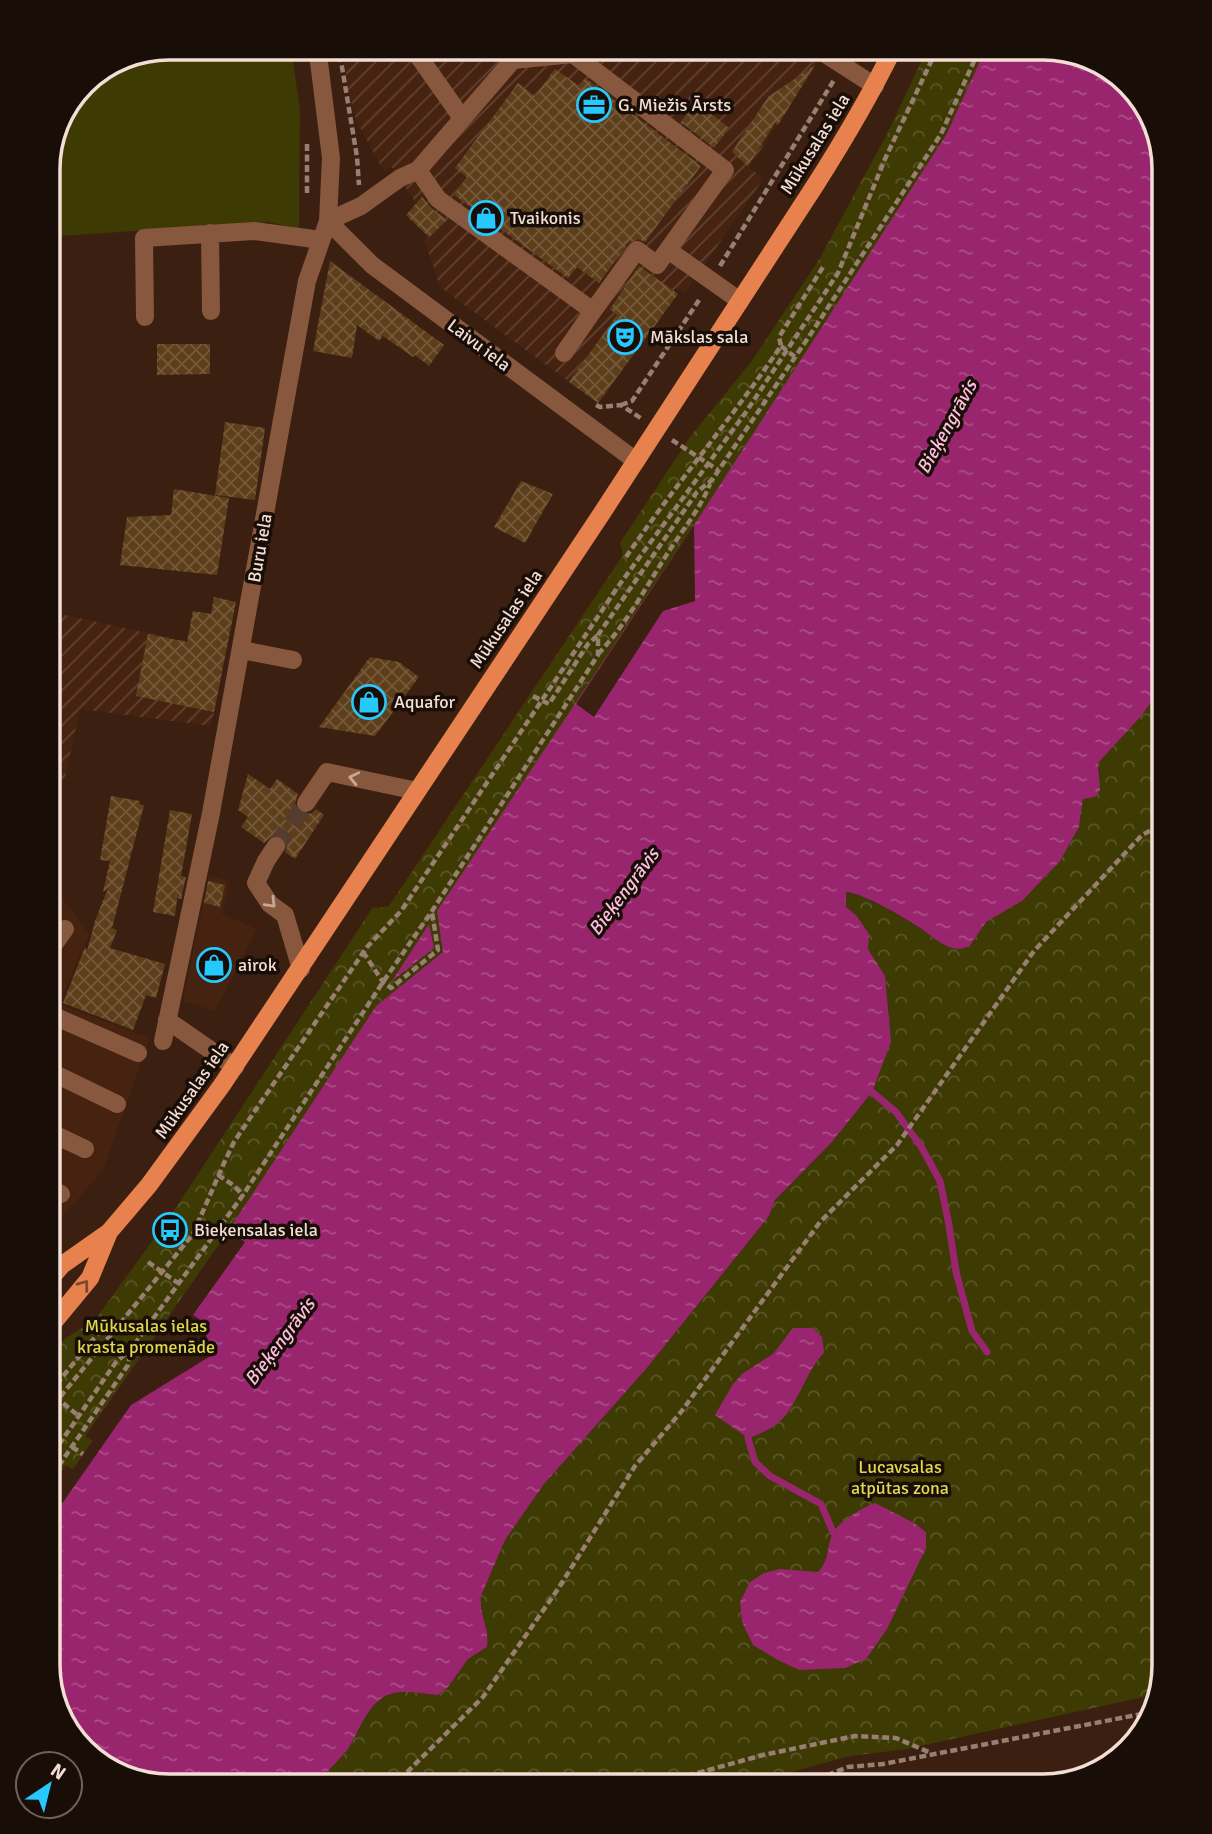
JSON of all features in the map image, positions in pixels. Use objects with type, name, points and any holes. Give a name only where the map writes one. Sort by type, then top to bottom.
[{"type":"main road","name":"Mūkusalas iela","points":[[60,1267],[109,1232],[190,1132],[235,1067],[636,461],[848,134],[888,60]]},
{"type":"main road","name":"Mūkusalas iela","points":[[60,1314],[90,1278],[109,1232]]},
{"type":"street","name":"Buru iela","points":[[163,1041],[242,650],[307,281],[328,221],[331,159],[319,60]]},
{"type":"street","points":[[420,60],[462,118]]},
{"type":"street","points":[[328,221],[361,206],[400,178],[418,170],[513,60]]},
{"type":"street","points":[[564,353],[637,250],[657,265],[725,170],[581,60]]},
{"type":"street","points":[[835,60],[875,86]]},
{"type":"street","points":[[418,170],[438,199],[593,311]]},
{"type":"street","name":"Laivu iela","points":[[328,221],[372,265],[636,461]]},
{"type":"street","points":[[145,317],[144,238],[254,231],[321,240]]},
{"type":"street","points":[[210,233],[211,312]]},
{"type":"street","points":[[668,250],[740,300]]},
{"type":"street","points":[[242,650],[293,660]]},
{"type":"street","points":[[306,803],[327,772],[417,791]]},
{"type":"street","points":[[276,846],[256,883],[270,904],[285,915],[301,969]]},
{"type":"street","points":[[60,936],[65,929]]},
{"type":"street","points":[[60,1019],[138,1053]]},
{"type":"street","points":[[167,1020],[235,1067]]},
{"type":"street","points":[[60,1076],[117,1104]]},
{"type":"street","points":[[60,1137],[85,1149]]},
{"type":"path","points":[[341,60],[357,158],[361,206]]},
{"type":"path","points":[[60,1398],[193,1234],[234,1142],[363,952],[401,911],[617,588],[746,412],[787,351],[838,272],[885,159],[932,60]]},
{"type":"path","points":[[60,1441],[80,1417],[116,1362],[131,1349],[243,1195],[598,655],[658,574],[718,470],[941,134],[975,60]]},
{"type":"path","points":[[580,420],[593,403],[600,407],[632,401],[711,280],[843,65]]},
{"type":"path","points":[[795,357],[781,346],[779,337],[823,267]]},
{"type":"path","points":[[626,557],[741,404],[781,346]]},
{"type":"path","points":[[621,405],[718,470]]},
{"type":"path","points":[[533,696],[549,704],[588,644],[598,635],[697,492],[712,480]]},
{"type":"path","points":[[598,635],[598,655]]},
{"type":"path","points":[[405,1774],[483,1697],[558,1589],[635,1466],[689,1401],[820,1222],[897,1144],[1034,951],[1142,835],[1152,830]]},
{"type":"path","points":[[363,952],[383,982],[391,988],[438,950],[432,911]]},
{"type":"path","points":[[218,1175],[243,1195]]},
{"type":"path","points":[[148,1262],[178,1283]]},
{"type":"path","points":[[60,1378],[104,1326],[106,1317]]},
{"type":"path","points":[[60,1464],[128,1365],[131,1349]]},
{"type":"path","points":[[60,1400],[80,1417]]},
{"type":"path","points":[[72,1447],[83,1454]]},
{"type":"path","points":[[830,1774],[848,1767],[933,1754],[1141,1714]]},
{"type":"path","points":[[694,1774],[763,1755],[855,1736],[895,1738],[933,1754]]},
{"type":"shaded area","points":[[344,60],[819,60],[749,168],[764,178],[685,293],[676,288],[674,291],[678,294],[598,403],[440,287],[425,241],[429,237],[406,215],[416,203],[392,167],[384,172],[356,120]]},
{"type":"shaded area","points":[[60,614],[226,650],[211,726],[80,709],[65,777],[60,788]]},
{"type":"shaded area","name":"airok","points":[[209,875],[230,882],[222,914],[257,929],[215,1011],[183,1001]]},
{"type":"shaded area","points":[[60,895],[89,934],[60,1002]]},
{"type":"shaded area","points":[[60,1004],[150,1038],[103,1170],[60,1220]]},
{"type":"green space","points":[[155,60],[293,60],[300,109],[299,229],[268,222],[60,236],[60,162],[63,141],[71,120],[82,102],[97,87],[114,74],[134,65]]},
{"type":"green space","name":"Mūkusalas ielas krasta promenāde","points":[[922,60],[980,60],[946,135],[861,268],[443,952],[376,1006],[60,1504],[60,1343],[95,1320],[171,1215],[373,907],[389,906],[623,555],[620,543],[690,437],[751,362],[820,258],[888,132]]},
{"type":"green space","name":"Lucavsalas atpūtas zona","points":[[1152,701],[1152,1679],[1148,1696],[907,1749],[850,1756],[785,1774],[326,1774],[348,1749],[366,1716],[381,1699],[397,1692],[438,1695],[448,1687],[468,1659],[487,1647],[481,1596],[505,1540],[544,1484],[646,1369],[769,1216],[775,1200],[832,1142],[872,1092],[885,977],[868,949],[856,915],[846,907],[846,892],[884,907],[945,944],[969,947],[986,922],[1022,901],[1079,827],[1083,799],[1100,774],[1098,763]]},
{"type":"water","name":"Bieķengrāvis","points":[[980,60],[1050,60],[1078,65],[1104,78],[1115,87],[1138,114],[1144,127],[1152,155],[1152,701],[1098,763],[1100,790],[1095,797],[1083,799],[1079,827],[1060,861],[1022,901],[986,922],[969,947],[958,949],[947,946],[884,907],[846,892],[846,907],[856,915],[869,934],[868,949],[885,976],[891,1042],[872,1092],[832,1142],[775,1200],[769,1216],[646,1369],[544,1484],[505,1540],[481,1596],[487,1647],[468,1659],[448,1687],[438,1695],[397,1692],[381,1699],[366,1716],[348,1749],[326,1774],[162,1774],[141,1771],[114,1760],[82,1732],[74,1720],[60,1679],[60,1473],[66,1465],[73,1469],[92,1441],[85,1436],[228,1231],[376,1006],[443,952],[437,911],[694,525],[946,135]]},
{"type":"water","points":[[429,924],[434,948],[392,981]]},
{"type":"water","points":[[793,1328],[813,1328],[822,1337],[824,1352],[780,1421],[748,1438],[715,1415],[733,1384],[742,1374],[773,1354]]},
{"type":"water","points":[[875,1503],[926,1532],[926,1548],[887,1629],[866,1659],[845,1668],[799,1670],[753,1645],[742,1622],[740,1602],[750,1582],[764,1573],[780,1569],[818,1572],[825,1562],[834,1531],[853,1514]]},
{"type":"pier","points":[[694,525],[695,601],[663,611],[594,717],[576,704]]},
{"type":"pier","points":[[228,1231],[245,1242],[193,1315],[202,1321],[212,1355],[131,1405],[60,1506],[60,1473],[66,1465],[73,1469],[92,1441],[85,1436]]},
{"type":"building","points":[[815,65],[778,125],[775,123],[748,166],[732,152],[768,97]]},
{"type":"building","points":[[555,69],[579,86],[585,78],[701,166],[645,242],[638,239],[628,243],[599,283],[577,267],[568,278],[454,195],[467,177],[455,168],[518,83],[535,96]]},
{"type":"building","points":[[695,101],[729,128],[714,148],[681,122]]},
{"type":"building","points":[[422,197],[447,220],[429,237],[406,215]]},
{"type":"building","points":[[330,261],[444,345],[429,366],[383,336],[379,341],[357,325],[352,358],[313,351]]},
{"type":"building","points":[[639,266],[678,294],[598,403],[569,382],[617,315],[610,309]]},
{"type":"building","points":[[157,344],[210,344],[210,374],[157,375]]},
{"type":"building","points":[[225,422],[265,428],[255,500],[215,495]]},
{"type":"building","points":[[521,481],[553,494],[525,543],[494,527]]},
{"type":"building","points":[[174,489],[229,498],[217,575],[120,565],[127,517],[171,515]]},
{"type":"building","points":[[214,597],[236,602],[214,712],[136,696],[148,634],[187,642],[193,611],[211,614]]},
{"type":"building","name":"Aquafor","points":[[370,657],[399,662],[419,677],[375,736],[319,727]]},
{"type":"building","points":[[248,774],[270,789],[277,779],[298,794],[295,803],[299,812],[312,813],[316,809],[324,815],[295,859],[285,852],[287,847],[282,836],[272,836],[264,843],[241,827],[248,817],[238,810]]},
{"type":"building","points":[[111,796],[140,801],[139,804],[144,805],[112,928],[117,930],[110,948],[165,964],[156,998],[146,995],[133,1030],[63,1003],[85,947],[87,951],[108,888],[103,892],[110,861],[100,860]]},
{"type":"building","points":[[170,810],[192,814],[181,876],[186,877],[181,899],[177,898],[175,916],[153,912]]},
{"type":"building","points":[[208,881],[225,885],[220,907],[204,903]]},
{"type":"waterway","points":[[872,1092],[896,1112],[922,1148],[940,1181],[956,1272],[972,1331],[987,1352]]},
{"type":"waterway","points":[[748,1438],[755,1462],[770,1476],[821,1504],[833,1532]]},
{"type":"tunnel","points":[[276,846],[306,803]]},
{"type":"place","name":"G. Miežis Ārsts","points":[[594,105]]},
{"type":"place","name":"Tvaikonis","points":[[486,218]]},
{"type":"place","name":"Mākslas sala","points":[[625,337]]},
{"type":"place","name":"Aquafor","points":[[369,702]]},
{"type":"place","name":"airok","points":[[214,965]]},
{"type":"place","name":"Bieķensalas iela","points":[[170,1230]]}]
